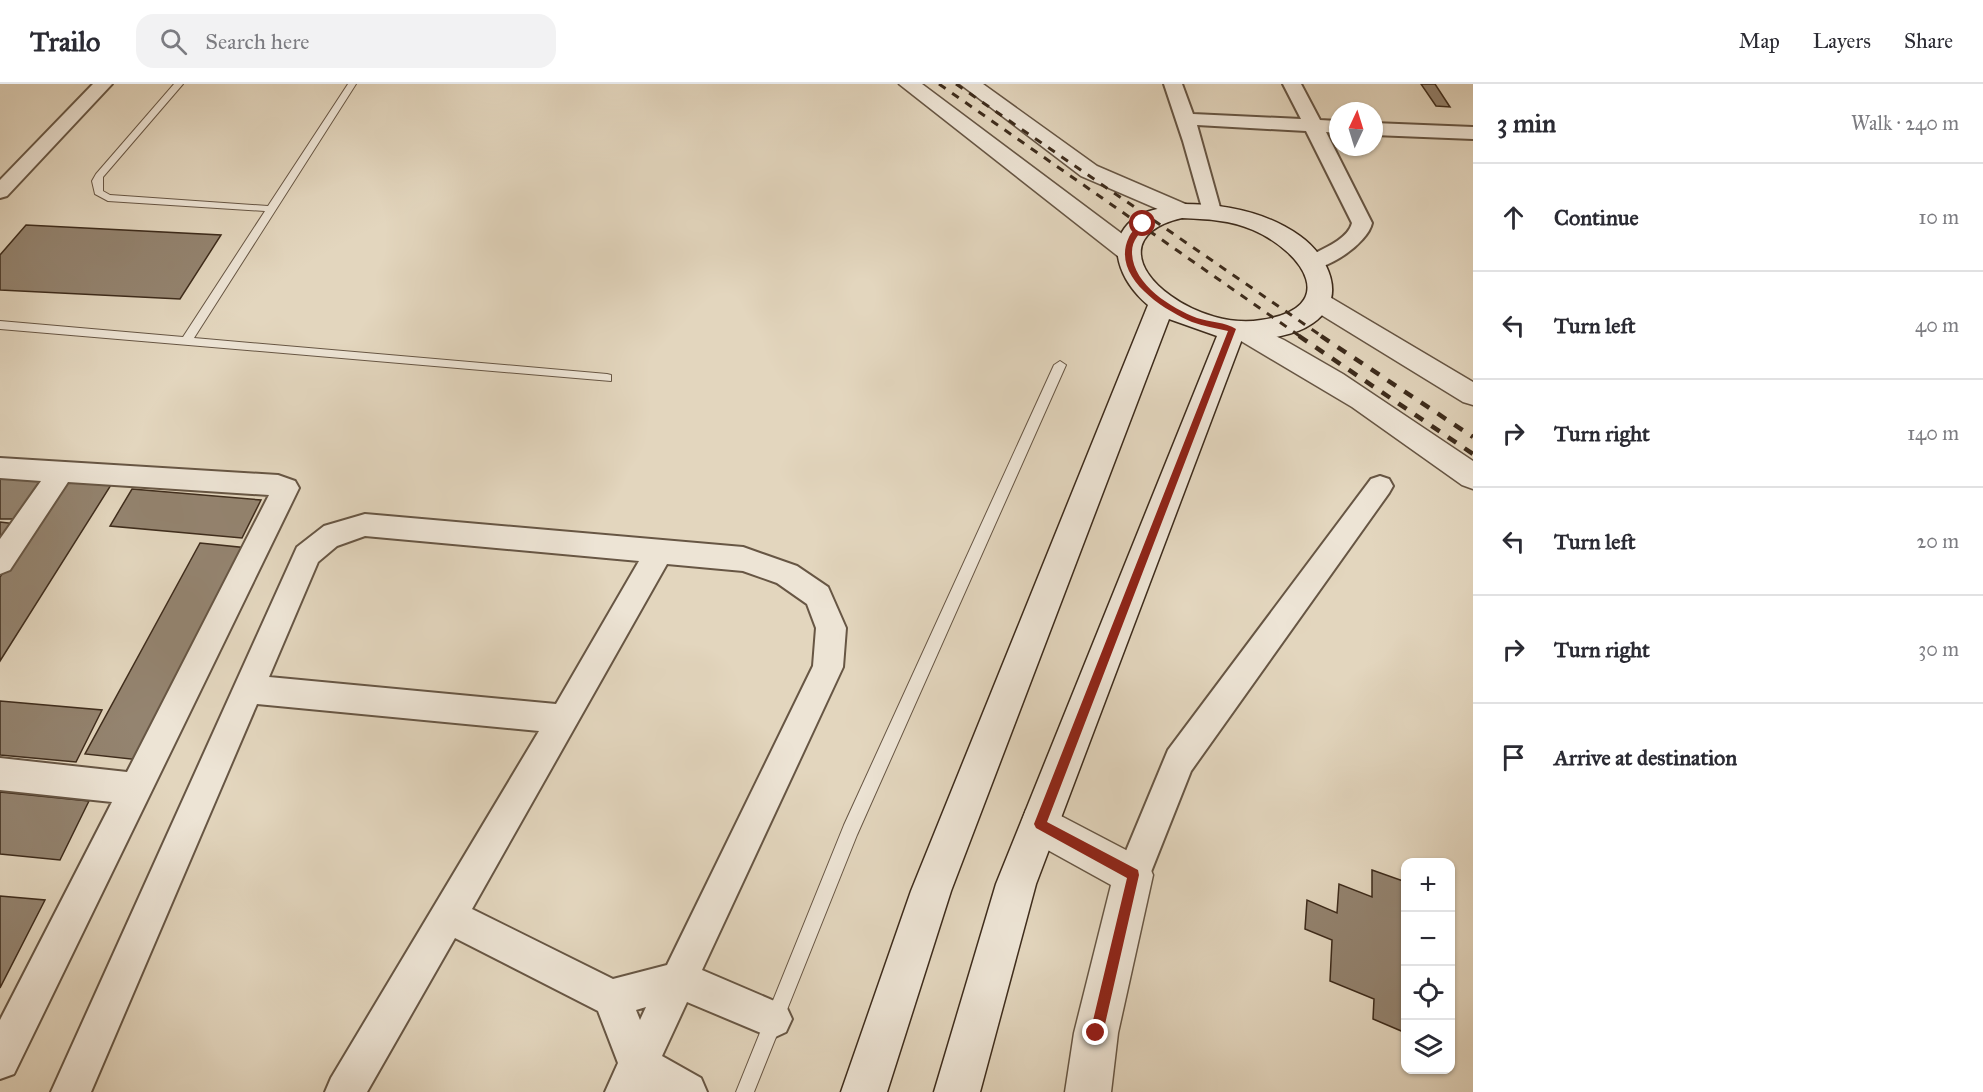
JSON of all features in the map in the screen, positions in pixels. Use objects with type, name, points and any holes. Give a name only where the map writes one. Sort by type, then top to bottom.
[{"type":"main road","points":[[909,84],[1128,251]]},
{"type":"main road","points":[[970,84],[1089,171],[1182,211]]},
{"type":"main road","points":[[1239,330],[1278,329],[1304,318],[1319,302],[1322,283],[1313,263],[1295,244],[1270,228],[1241,217],[1211,211],[1182,211],[1160,216],[1143,224],[1132,236],[1128,251],[1131,268],[1143,286],[1162,303],[1195,320],[1239,330],[1308,364],[1428,444],[1473,477]]},
{"type":"main road","points":[[1319,302],[1473,395]]},
{"type":"main road","points":[[864,1092],[931,891],[1162,303]]},
{"type":"main road","points":[[957,1092],[1017,884],[1239,330]]},
{"type":"main road","points":[[1040,824],[1133,875],[1096,1033],[1088,1092]]},
{"type":"street","points":[[0,192],[103,84]]},
{"type":"street","points":[[1173,84],[1186,119],[1211,211]]},
{"type":"street","points":[[1292,84],[1363,229],[1352,240],[1313,263]]},
{"type":"street","points":[[1186,119],[1329,127]]},
{"type":"street","points":[[1383,129],[1473,134]]},
{"type":"street","points":[[0,468],[278,484],[286,488],[0,1060]]},
{"type":"street","points":[[0,562],[61,472]]},
{"type":"street","points":[[1133,875],[1179,761],[1380,486]]},
{"type":"street","points":[[71,1092],[307,555],[320,541],[339,531],[365,525],[743,559],[787,573],[818,596],[831,628],[828,667],[632,1078]]},
{"type":"street","points":[[345,1092],[564,719],[659,552]]},
{"type":"street","points":[[248,689],[564,719]]},
{"type":"street","points":[[0,774],[136,789]]},
{"type":"street","points":[[448,916],[612,998],[679,980],[726,998],[773,1020]]},
{"type":"street","points":[[612,998],[632,1078]]},
{"type":"street","points":[[632,1078],[687,1092]]},
{"type":"lane","points":[[179,84],[99,176],[98,192],[108,198],[272,209]]},
{"type":"lane","points":[[186,341],[352,84]]},
{"type":"lane","points":[[0,325],[607,378]]},
{"type":"lane","points":[[745,1092],[878,768],[1060,365]]},
{"type":"building","points":[[1421,84],[1435,84],[1450,107],[1436,106]]},
{"type":"building","points":[[26,225],[221,235],[180,299],[0,290],[0,255]]},
{"type":"building","points":[[0,476],[43,478],[16,519],[0,519]]},
{"type":"building","points":[[64,482],[111,485],[0,661],[0,577]]},
{"type":"building","points":[[132,489],[261,500],[242,538],[110,526]]},
{"type":"building","points":[[0,522],[17,524],[0,548]]},
{"type":"building","points":[[200,543],[248,548],[140,760],[85,754]]},
{"type":"building","points":[[0,701],[102,710],[76,762],[0,755]]},
{"type":"building","points":[[0,792],[89,801],[60,860],[0,854]]},
{"type":"building","points":[[1372,870],[1401,880],[1401,1031],[1373,1019],[1374,999],[1330,981],[1332,940],[1305,929],[1307,900],[1337,913],[1339,884],[1372,897]]},
{"type":"building","points":[[0,896],[45,900],[0,988]]},
{"type":"railway","points":[[939,84],[1301,337]]},
{"type":"railway","points":[[956,84],[1323,337]]},
{"type":"railway","points":[[1299,336],[1473,454]]},
{"type":"railway","points":[[1321,336],[1473,437]]},
{"type":"route","points":[[1096,1033],[1133,875],[1040,824],[1233,329],[1195,320],[1162,303],[1143,286],[1131,268],[1128,251],[1132,236],[1143,224]]}]
